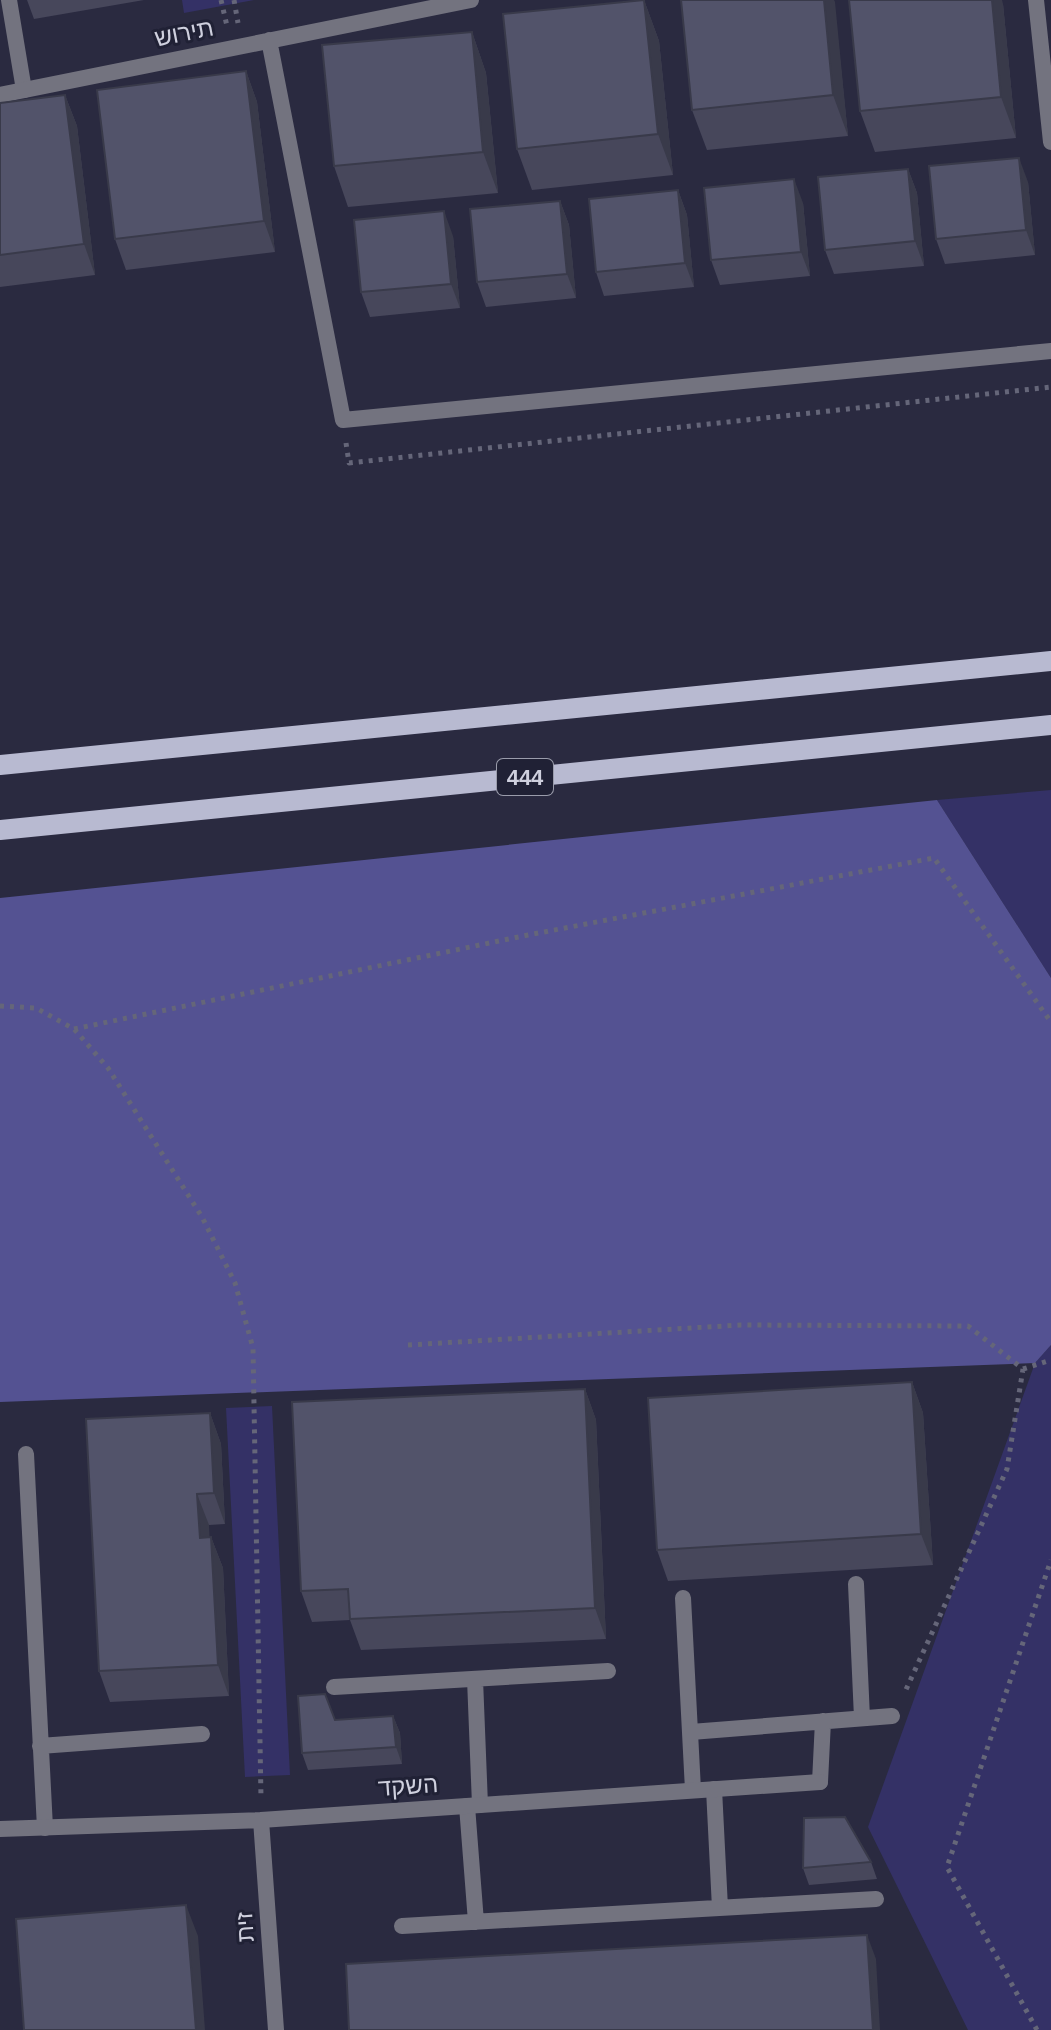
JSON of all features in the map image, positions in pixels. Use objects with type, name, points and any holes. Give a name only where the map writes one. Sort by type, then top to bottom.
[{"type":"main road","points":[[0,765],[1051,661]]},
{"type":"main road","name":"444","points":[[0,830],[1051,725]]},
{"type":"street","points":[[9,0],[24,90]]},
{"type":"street","name":"תירוש","points":[[0,95],[468,0]]},
{"type":"street","points":[[1036,0],[1051,142]]},
{"type":"street","points":[[269,40],[343,420],[1051,351]]},
{"type":"street","points":[[26,1454],[45,1828]]},
{"type":"street","points":[[856,1584],[862,1718]]},
{"type":"street","points":[[683,1598],[693,1790]]},
{"type":"street","points":[[334,1687],[608,1671]]},
{"type":"street","points":[[475,1679],[476,1922]]},
{"type":"street","points":[[691,1732],[892,1716]]},
{"type":"street","name":"השקד","points":[[0,1829],[261,1820],[820,1782],[823,1721]]},
{"type":"street","points":[[40,1746],[202,1734]]},
{"type":"street","points":[[714,1789],[720,1908]]},
{"type":"street","name":"זית","points":[[261,1820],[276,2030]]},
{"type":"street","points":[[402,1926],[876,1899]]},
{"type":"path","points":[[349,463],[1051,387]]},
{"type":"path","points":[[74,1029],[528,935],[934,858],[1051,1022]]},
{"type":"path","points":[[0,1006],[36,1008],[74,1029],[108,1068],[202,1217],[235,1283],[253,1348],[261,1820]]},
{"type":"path","points":[[408,1345],[741,1325],[968,1326],[1023,1369]]},
{"type":"path","points":[[1023,1369],[1051,1360]]},
{"type":"path","points":[[892,1716],[911,1681],[1007,1469],[1023,1369]]},
{"type":"path","points":[[1037,2030],[947,1867],[1051,1560]]},
{"type":"shaded area","points":[[182,0],[254,0],[184,13]]},
{"type":"shaded area","points":[[1051,790],[1051,978],[937,800]]},
{"type":"shaded area","points":[[937,800],[1051,978],[1051,1345],[1035,1363],[0,1402],[0,898]]},
{"type":"shaded area","points":[[1051,1345],[1051,2030],[968,2030],[868,1827],[1035,1363]]},
{"type":"shaded area","points":[[272,1406],[290,1775],[245,1777],[226,1408]]},
{"type":"building","points":[[644,0],[658,134],[517,149],[503,14]]},
{"type":"building","points":[[681,0],[824,0],[833,95],[692,110]]},
{"type":"building","points":[[849,0],[992,0],[1001,97],[860,111]]},
{"type":"building","points":[[472,32],[483,152],[334,166],[322,45]]},
{"type":"building","points":[[246,71],[264,221],[115,239],[97,90]]},
{"type":"building","points":[[65,95],[84,244],[0,255],[0,103]]},
{"type":"building","points":[[1019,158],[1026,230],[936,239],[929,166]]},
{"type":"building","points":[[908,169],[915,241],[825,250],[818,177]]},
{"type":"building","points":[[794,179],[801,252],[711,260],[704,188]]},
{"type":"building","points":[[678,190],[685,263],[596,272],[589,199]]},
{"type":"building","points":[[560,201],[567,274],[477,282],[470,209]]},
{"type":"building","points":[[444,211],[451,284],[361,292],[354,220]]},
{"type":"building","points":[[912,1382],[921,1534],[657,1550],[648,1398]]},
{"type":"building","points":[[585,1389],[595,1608],[350,1619],[348,1589],[301,1591],[292,1402]]},
{"type":"building","points":[[210,1413],[214,1493],[197,1494],[200,1538],[211,1537],[218,1665],[99,1671],[86,1419]]},
{"type":"building","points":[[325,1694],[335,1720],[393,1716],[396,1747],[302,1753],[298,1696]]},
{"type":"building","points":[[845,1817],[871,1862],[803,1868],[804,1818]]},
{"type":"building","points":[[186,1905],[196,2030],[24,2030],[16,1919]]},
{"type":"building","points":[[867,1935],[873,2030],[349,2030],[346,1964]]}]
